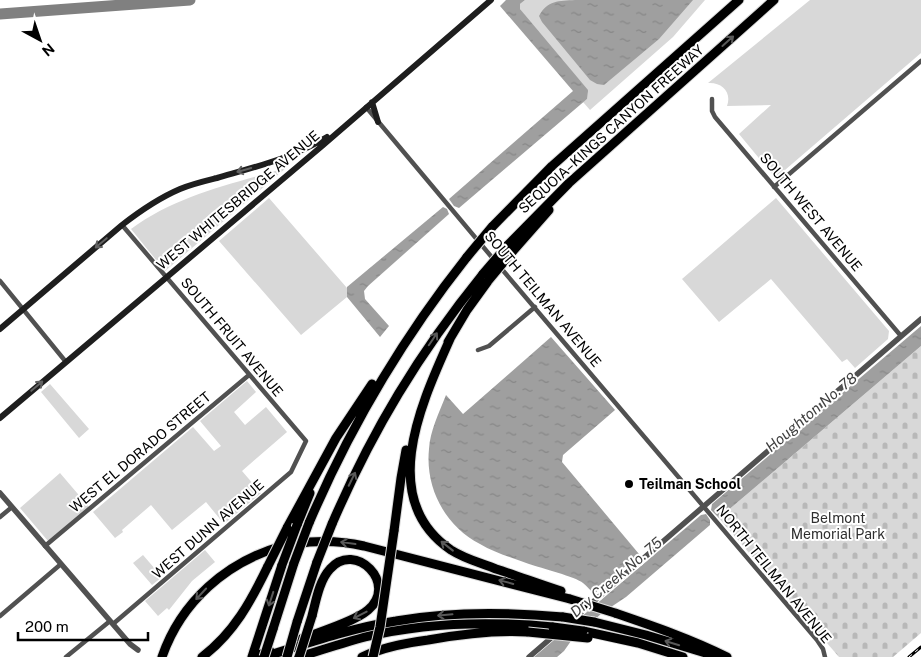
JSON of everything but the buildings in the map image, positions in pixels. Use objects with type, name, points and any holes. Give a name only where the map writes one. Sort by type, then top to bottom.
[{"type":"highway","name":"SEQUOIA–KINGS CANYON FREEWAY","points":[[264,657],[294,563],[332,471],[363,410],[422,316],[492,227],[552,166],[739,0]]},
{"type":"highway","name":"SEQUOIA–KINGS CANYON FREEWAY","points":[[486,278],[509,249],[560,198],[679,84],[774,0]]},
{"type":"highway","points":[[373,657],[380,627],[403,462],[411,432],[425,389],[438,360],[486,278]]},
{"type":"highway","points":[[287,657],[317,562],[332,524],[364,455],[400,390],[439,330],[486,278]]},
{"type":"highway","points":[[202,657],[232,629],[248,605],[336,438],[422,316]]},
{"type":"highway","points":[[450,339],[423,402],[412,448],[410,467],[411,486],[421,516],[437,538],[460,555],[692,641],[727,657]]},
{"type":"highway","points":[[252,657],[297,525],[336,438]]},
{"type":"highway","points":[[162,657],[180,620],[197,598],[217,578],[255,555],[282,546],[307,542],[338,542],[364,546],[571,597]]},
{"type":"highway","points":[[252,657],[326,630],[365,613],[372,607],[378,595],[378,580],[374,572],[364,563],[352,560],[343,561],[334,565],[325,577],[312,616],[299,657]]},
{"type":"highway","points":[[264,657],[363,628],[427,616],[487,613],[563,617],[594,622],[646,635],[719,657]]},
{"type":"highway","points":[[299,657],[366,637],[428,626],[508,623],[553,627],[670,657]]},
{"type":"highway","points":[[362,657],[400,644],[466,634],[507,631],[585,635],[638,643],[683,657]]},
{"type":"highway","points":[[310,657],[366,637]]},
{"type":"main road","name":"WEST WHITESBRIDGE AVENUE","points":[[0,418],[318,150],[492,0]]},
{"type":"main road","points":[[372,102],[378,122]]},
{"type":"main road","points":[[0,329],[142,210],[182,188],[284,158],[310,148],[337,132]]},
{"type":"street","points":[[774,187],[921,61]]},
{"type":"street","name":"SOUTH WEST AVENUE","points":[[712,99],[712,111],[901,336]]},
{"type":"street","name":"SOUTH TEILMAN AVENUE","points":[[366,107],[703,506]]},
{"type":"street","name":"SOUTH FRUIT AVENUE","points":[[122,225],[306,441]]},
{"type":"street","points":[[0,281],[66,362]]},
{"type":"street","points":[[478,350],[489,346],[535,307]]},
{"type":"street","points":[[529,657],[921,319]]},
{"type":"street","name":"WEST EL DORADO STREET","points":[[45,546],[249,375]]},
{"type":"street","name":"WEST DUNN AVENUE","points":[[66,657],[111,623],[291,472],[306,441]]},
{"type":"street","points":[[0,493],[111,623],[138,650]]},
{"type":"street","name":"NORTH TEILMAN AVENUE","points":[[703,506],[817,640],[823,649],[825,657]]},
{"type":"street","points":[[0,517],[12,507]]},
{"type":"street","points":[[0,616],[61,564]]},
{"type":"green space","points":[[525,0],[705,0],[673,37],[590,110],[583,102],[587,99],[520,9],[520,4]]},
{"type":"green space","points":[[810,0],[921,0],[921,53],[778,176],[773,175],[739,134],[771,105],[727,106],[728,96],[725,89],[718,84],[708,83]]},
{"type":"green space","points":[[286,168],[165,271],[131,229],[167,207],[186,199],[225,185]]},
{"type":"green space","points":[[269,198],[347,288],[347,297],[301,335],[219,241]]},
{"type":"green space","points":[[776,198],[889,331],[888,339],[855,368],[847,359],[842,362],[771,279],[719,322],[682,279]]},
{"type":"green space","name":"Belmont Memorial Park","points":[[921,346],[921,633],[893,657],[839,657],[719,518]]},
{"type":"green space","points":[[247,381],[256,392],[234,412],[245,425],[266,407],[287,432],[242,471],[261,493],[224,524],[206,502],[172,530],[151,505],[115,538],[93,512],[193,427],[214,451],[221,446],[200,421]]},
{"type":"green space","points":[[50,384],[89,429],[79,438],[41,392]]},
{"type":"green space","points":[[60,473],[89,507],[48,541],[20,508]]},
{"type":"green space","points":[[205,550],[215,562],[192,581],[169,610],[167,608],[158,616],[145,601]]},
{"type":"green space","points":[[143,555],[162,577],[152,585],[133,563]]},
{"type":"water","points":[[506,0],[525,0],[520,4],[520,9],[588,90],[587,99],[459,208],[454,206],[449,199],[573,91],[500,6]]},
{"type":"water","points":[[575,0],[693,0],[659,39],[604,85],[590,80],[539,16],[546,7],[554,2]]},
{"type":"water","points":[[443,207],[447,209],[449,214],[364,291],[365,299],[389,326],[380,337],[347,297],[347,287]]},
{"type":"water","points":[[921,326],[921,346],[719,518],[711,510],[712,504]]},
{"type":"water","points":[[551,337],[615,410],[563,455],[562,462],[639,554],[594,594],[584,584],[566,575],[498,553],[468,536],[447,516],[434,491],[430,478],[431,436],[446,395],[463,414]]},
{"type":"water","points":[[706,514],[710,520],[710,525],[626,597],[602,613],[571,641],[557,657],[534,657],[701,515]]},
{"type":"taxiway","points":[[0,14],[190,0]]},
{"type":"railway","points":[[909,657],[921,647]]},
{"type":"place","name":"Teilman School","points":[[629,484]]},
{"type":"water label","name":"Houghton No. 78","points":[[811,412]]},
{"type":"water label","name":"Dry Creek No. 75","points":[[616,577]]}]
